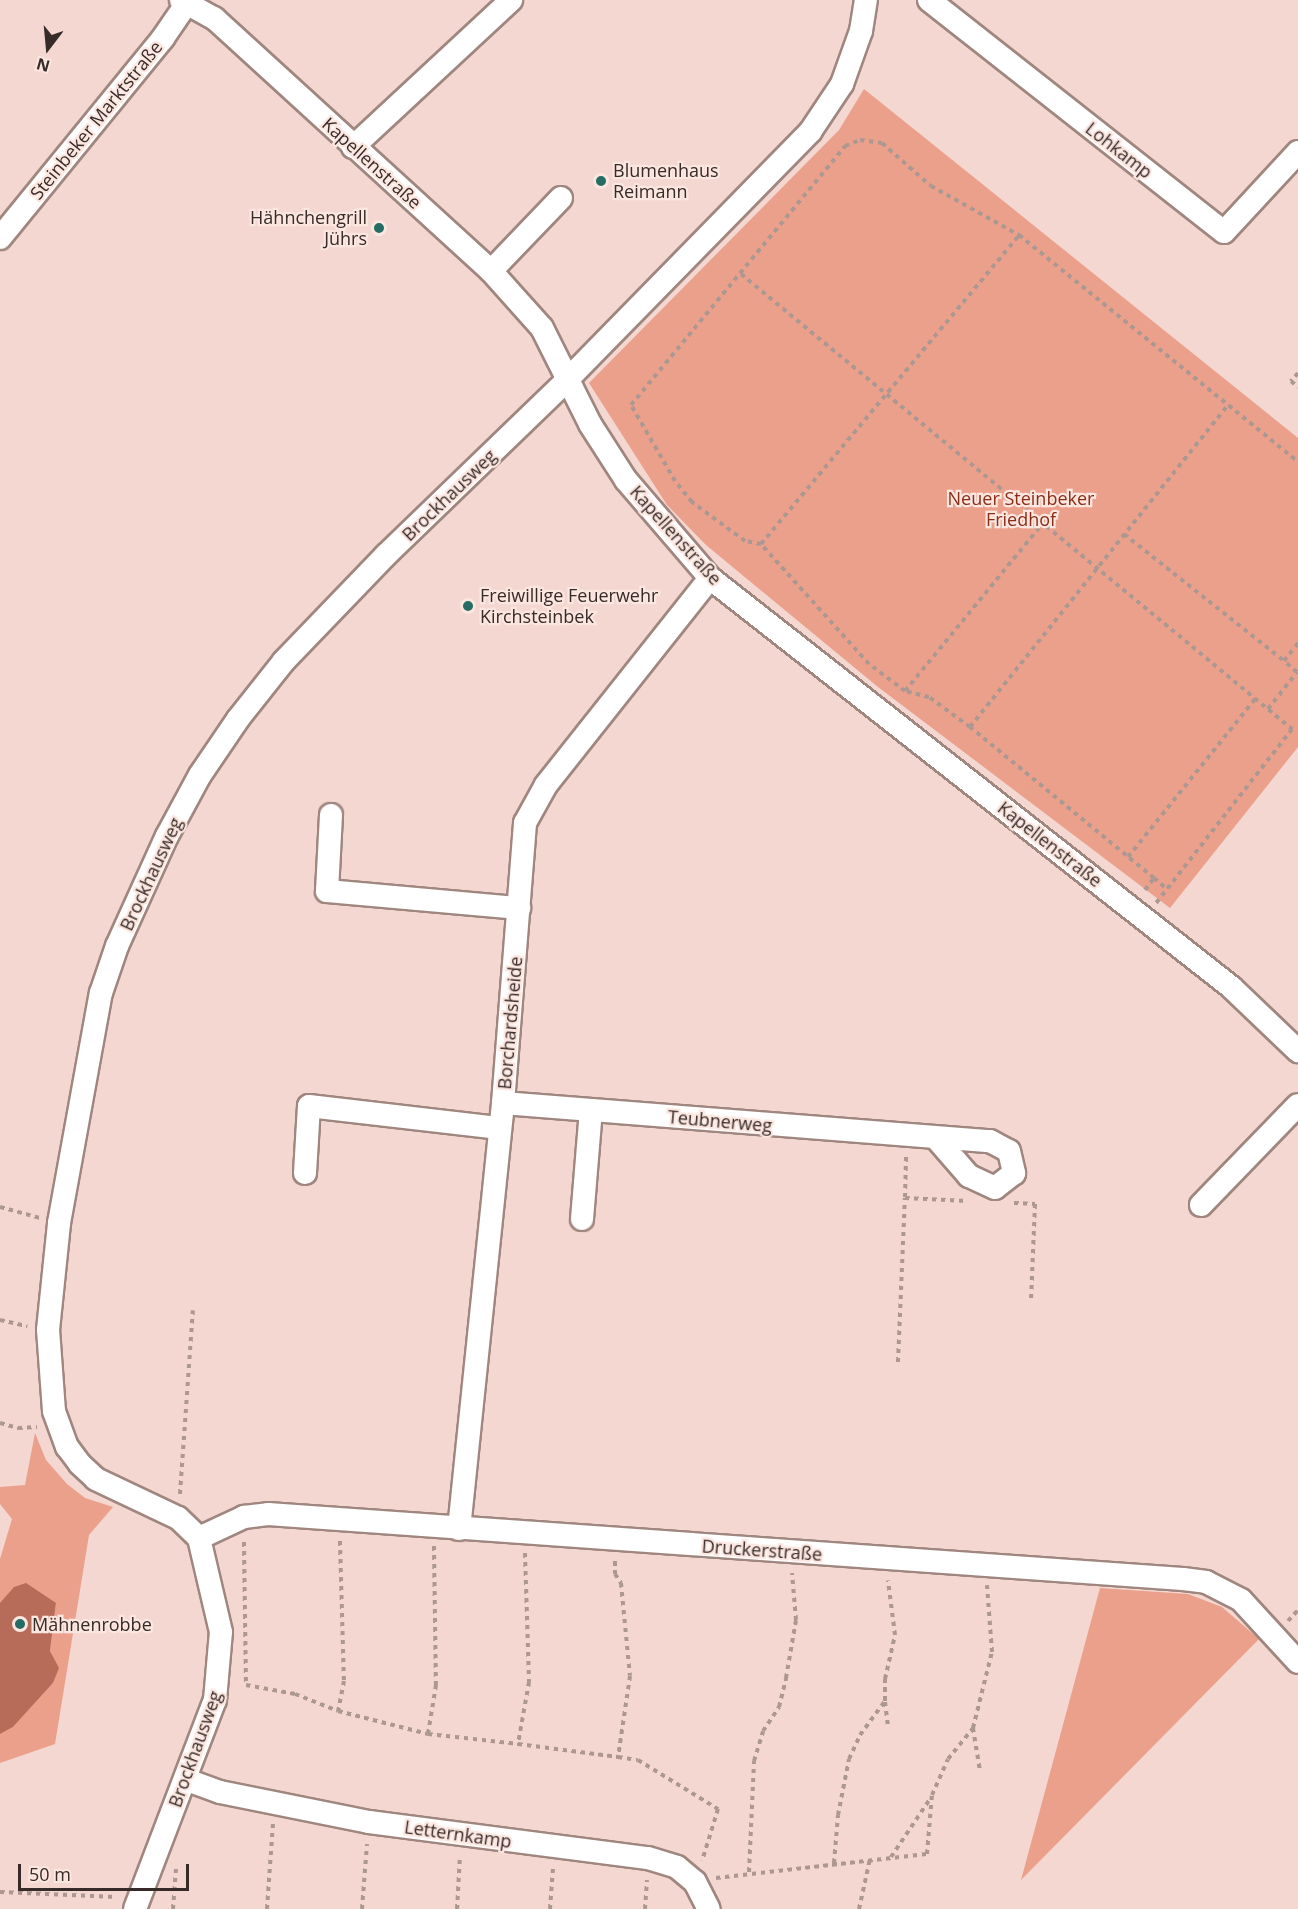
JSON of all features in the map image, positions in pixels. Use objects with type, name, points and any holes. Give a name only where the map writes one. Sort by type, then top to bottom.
[{"type":"street","points":[[353,147],[511,0]]},
{"type":"street","name":"Brockhausweg","points":[[137,1904],[187,1780],[215,1700],[221,1661],[217,1600],[199,1538],[178,1518],[96,1479],[67,1447],[59,1425],[49,1373],[48,1330],[59,1223],[101,993],[140,891],[200,775],[238,719],[284,662],[386,555],[568,379],[810,132],[842,84],[861,31],[866,0]]},
{"type":"street","name":"Lohkamp","points":[[929,0],[1224,232],[1298,152]]},
{"type":"street","name":"Kapellenstraße","points":[[186,1],[214,18],[491,271],[542,328],[590,424],[626,480],[710,578],[1231,987],[1298,1051]]},
{"type":"street","name":"Steinbeker Marktstraße","points":[[0,238],[164,38],[186,1]]},
{"type":"street","points":[[491,271],[561,198]]},
{"type":"street","name":"Borchardsheide","points":[[459,1529],[503,1103],[525,823],[546,785],[710,578]]},
{"type":"street","points":[[331,815],[327,891],[519,908]]},
{"type":"street","name":"Teubnerweg","points":[[503,1103],[936,1138]]},
{"type":"street","points":[[1201,1204],[1298,1105]]},
{"type":"street","points":[[305,1173],[309,1106],[500,1128]]},
{"type":"street","points":[[582,1219],[591,1110]]},
{"type":"street","name":"Druckerstraße","points":[[199,1538],[244,1517],[268,1514],[1206,1582],[1254,1611],[1298,1662]]},
{"type":"street","name":"Letternkamp","points":[[187,1780],[274,1804],[369,1821],[462,1836],[648,1858],[677,1866],[695,1882],[709,1909]]},
{"type":"path","points":[[1167,889],[970,727],[929,697],[905,691],[841,637],[761,544],[745,541],[692,502],[675,481],[631,405],[845,146],[860,140],[882,143],[931,186],[1020,235],[1298,462]]},
{"type":"path","points":[[761,544],[1020,235]]},
{"type":"path","points":[[741,274],[1292,729],[1167,889],[1137,913]]},
{"type":"path","points":[[1298,373],[1291,381],[1298,387]]},
{"type":"path","points":[[970,727],[1227,406]]},
{"type":"path","points":[[905,691],[1043,523]]},
{"type":"path","points":[[1124,534],[1297,672],[1268,709]]},
{"type":"path","points":[[1284,661],[1298,643]]},
{"type":"path","points":[[1128,857],[1255,699]]},
{"type":"path","points":[[1137,913],[1154,878]]},
{"type":"path","points":[[898,1362],[907,1135]]},
{"type":"path","points":[[905,1198],[976,1201]]},
{"type":"path","points":[[1012,1203],[1035,1204],[1031,1299]]},
{"type":"path","points":[[0,1207],[59,1223]]},
{"type":"path","points":[[178,1518],[193,1310]]},
{"type":"path","points":[[0,1423],[18,1428],[59,1425]]},
{"type":"path","points":[[244,1517],[246,1685],[295,1694],[338,1711],[428,1734],[638,1760],[718,1809],[695,1882],[749,1872],[927,1854],[932,1795]]},
{"type":"path","points":[[338,1711],[344,1681],[340,1520]]},
{"type":"path","points":[[428,1734],[436,1684],[435,1527]]},
{"type":"path","points":[[518,1744],[529,1682],[524,1533]]},
{"type":"path","points":[[616,1540],[615,1574],[621,1583],[630,1676],[618,1757]]},
{"type":"path","points":[[749,1872],[754,1761],[763,1731],[779,1707],[796,1620],[790,1552]]},
{"type":"path","points":[[885,1558],[895,1635],[885,1679],[888,1725]]},
{"type":"path","points":[[980,1772],[973,1728],[992,1652],[991,1605],[982,1565]]},
{"type":"path","points":[[834,1863],[838,1815],[849,1759],[860,1734],[885,1701]]},
{"type":"path","points":[[890,1857],[932,1795],[948,1759],[973,1728]]},
{"type":"path","points":[[267,1909],[274,1804]]},
{"type":"path","points":[[362,1909],[369,1821]]},
{"type":"path","points":[[457,1909],[462,1836]]},
{"type":"path","points":[[550,1909],[555,1847]]},
{"type":"path","points":[[859,1909],[870,1859]]},
{"type":"path","points":[[0,1892],[137,1904]]},
{"type":"green space","name":"Neuer Steinbeker Friedhof","points":[[864,89],[1298,438],[1298,747],[1170,908],[878,687],[706,545],[667,505],[589,383],[839,130]]},
{"type":"green space","points":[[35,1433],[46,1460],[67,1484],[85,1498],[113,1507],[89,1535],[55,1744],[0,1763],[0,1734],[13,1727],[53,1683],[58,1668],[50,1651],[56,1603],[0,1603],[0,1559],[12,1519],[0,1504],[0,1487],[25,1485]]},
{"type":"green space","points":[[1100,1588],[1188,1594],[1222,1607],[1259,1639],[1021,1880]]},
{"type":"shaded area","points":[[26,1583],[56,1603],[50,1651],[59,1668],[53,1683],[13,1727],[0,1734],[0,1603],[14,1587]]},
{"type":"place","name":"Blumenhaus Reimann","points":[[601,181]]},
{"type":"place","name":"Hähnchengrill Jührs","points":[[379,228]]},
{"type":"place","name":"Freiwillige Feuerwehr Kirchsteinbek","points":[[468,606]]},
{"type":"place","name":"Mähnenrobbe","points":[[20,1624]]}]
